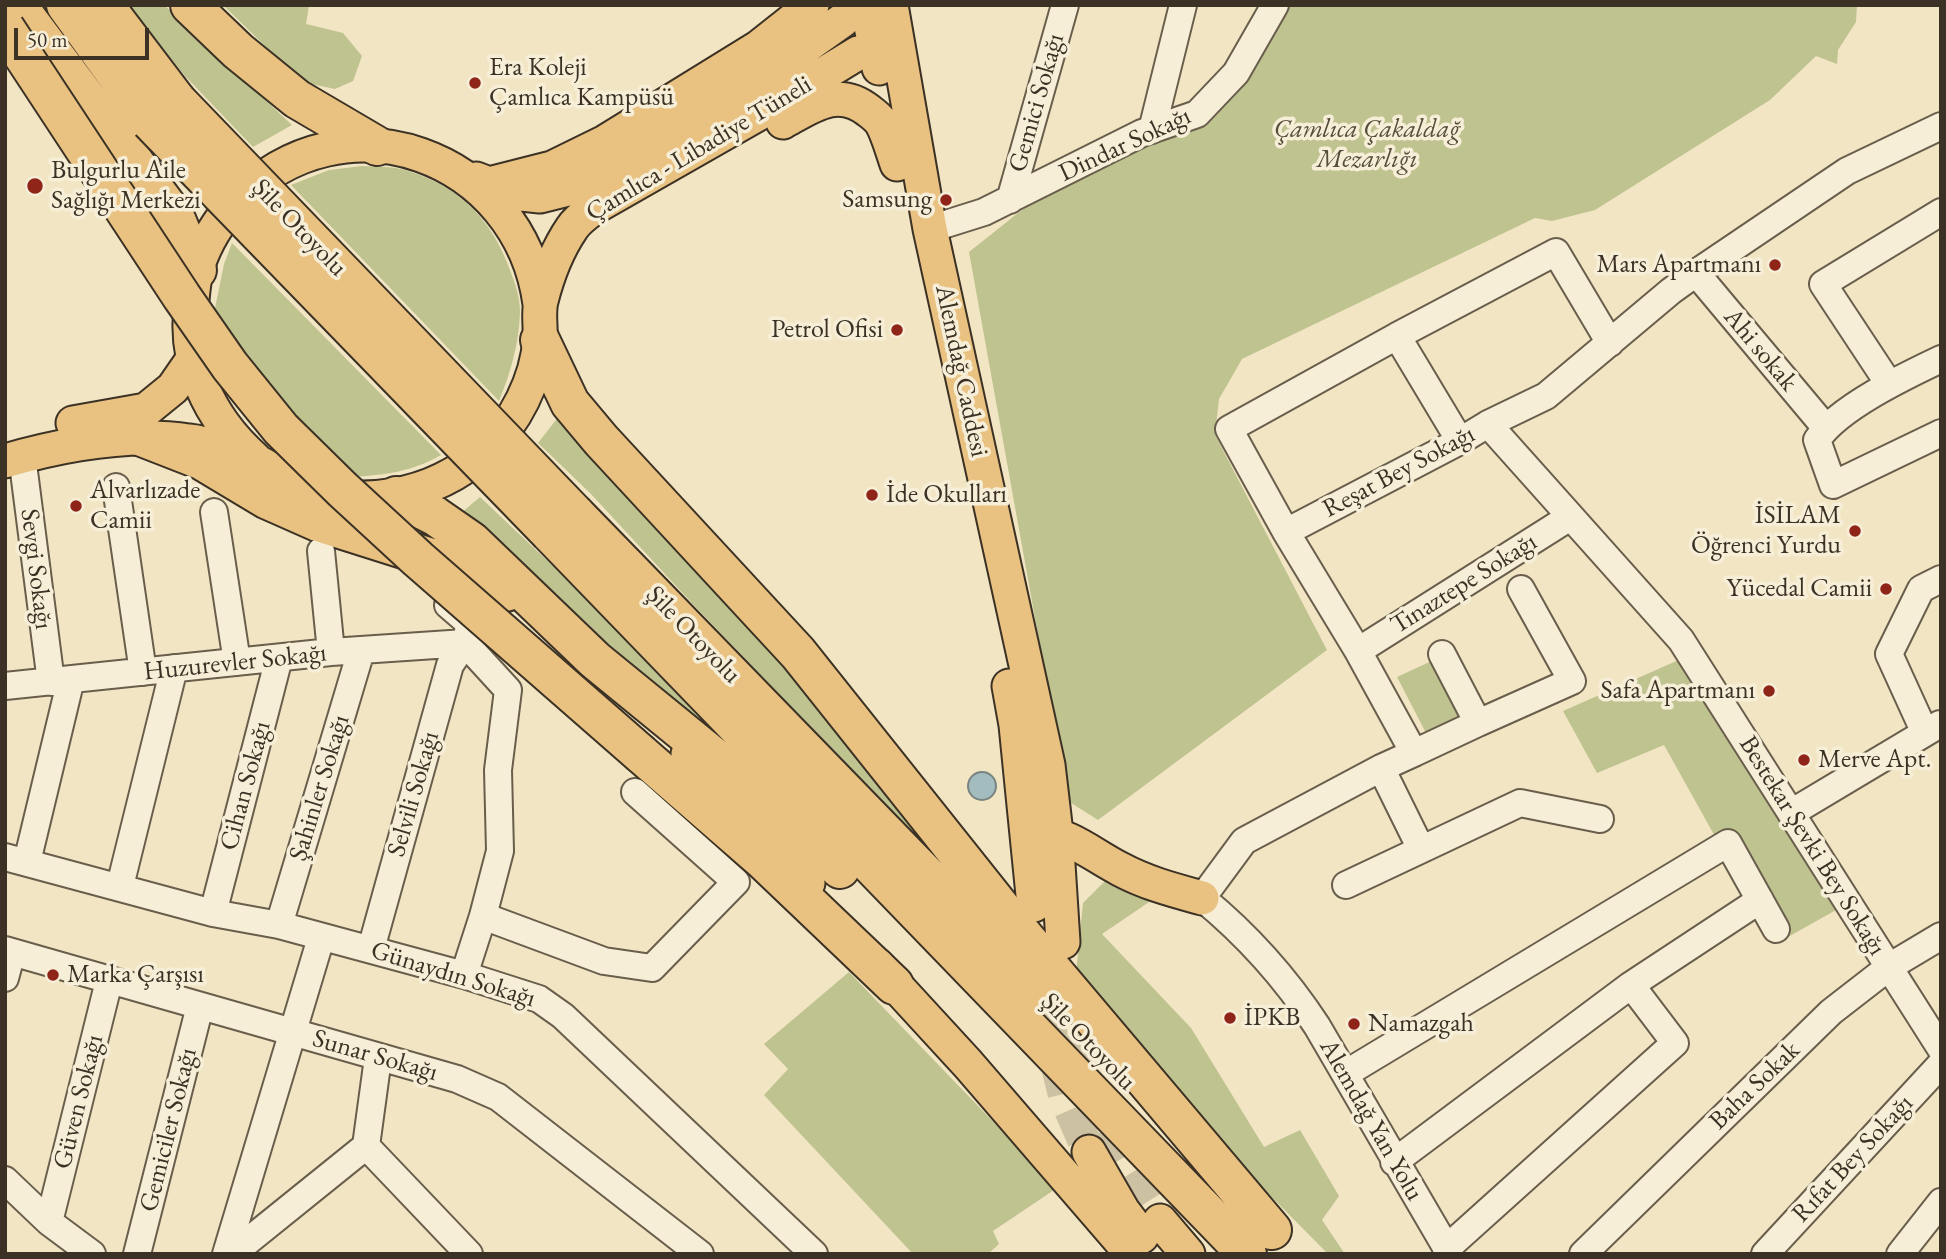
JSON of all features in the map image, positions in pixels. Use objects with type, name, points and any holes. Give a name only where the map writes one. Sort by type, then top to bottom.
[{"type":"highway","points":[[17,5],[174,217],[197,270]]},
{"type":"highway","name":"Şile Otoyolu","points":[[66,5],[163,111],[563,524],[1271,1246]]},
{"type":"highway","name":"Şile Otoyolu","points":[[104,5],[163,111]]},
{"type":"highway","points":[[190,5],[238,51],[297,100],[377,145]]},
{"type":"highway","points":[[5,28],[182,297],[230,366],[281,429],[418,559],[764,861],[894,985]]},
{"type":"highway","points":[[543,308],[570,403],[798,653],[1271,1246]]},
{"type":"highway","points":[[142,437],[201,460],[266,499],[308,518],[457,566],[478,579],[537,606]]},
{"type":"highway","points":[[396,496],[435,516],[471,541],[595,660],[764,798],[987,1007],[1080,1081]]},
{"type":"highway","name":"Şile Otoyolu","points":[[563,524],[1080,1081],[1271,1246]]},
{"type":"main road","points":[[474,179],[552,168],[605,142],[759,47],[812,5]]},
{"type":"main road","name":"Alemdağ Caddesi","points":[[891,5],[930,229],[1048,765],[1034,905]]},
{"type":"main road","name":"Çamlıca - Libadiye Tüneli","points":[[474,179],[512,193],[540,197],[580,186],[757,81],[855,13]]},
{"type":"main road","name":"Alemdağ Caddesi","points":[[855,13],[897,164],[957,454],[998,624],[1013,707],[1003,739],[999,766],[1006,813],[1017,827],[1042,832]]},
{"type":"main road","name":"Çamlıca - Libadiye Tüneli","points":[[257,461],[293,483],[332,495],[368,499],[396,496],[435,484],[473,462],[495,441],[516,413],[531,379],[543,308],[556,257],[573,226],[595,207],[859,53]]},
{"type":"main road","points":[[543,308],[587,236],[611,215],[817,104],[835,98],[862,105],[880,120],[897,164]]},
{"type":"main road","points":[[257,461],[234,440],[216,416],[201,387],[192,359],[188,319],[197,270],[207,244],[225,214],[250,187],[279,167],[310,153],[343,146],[377,145],[421,155],[474,179],[502,212],[520,239],[543,308]]},
{"type":"main road","points":[[11,451],[146,410],[173,387],[192,359]]},
{"type":"main road","points":[[11,451],[142,437],[191,441],[257,461]]},
{"type":"main road","points":[[595,660],[770,838],[894,985],[968,1064],[1132,1254]]},
{"type":"main road","points":[[1048,765],[1063,811],[1076,827],[1165,866],[1202,898]]},
{"type":"main road","points":[[1042,832],[1157,886],[1202,898]]},
{"type":"main road","name":"Alemdağ Caddesi","points":[[1042,832],[1063,942],[1066,905],[1072,893],[1091,874],[1119,869]]},
{"type":"main road","points":[[1089,1152],[1123,1211],[1155,1254]]},
{"type":"main road","points":[[1160,1221],[1188,1254]]},
{"type":"street","name":"Gemici Sokağı","points":[[1010,200],[1065,5]]},
{"type":"street","points":[[1152,130],[1183,5]]},
{"type":"street","name":"Dindar Sokağı","points":[[930,229],[984,212],[1152,130],[1197,114],[1236,73],[1275,5]]},
{"type":"street","name":"Reşat Bey Sokağı","points":[[1286,532],[1546,396],[1696,273],[1847,171],[1941,126]]},
{"type":"street","points":[[1889,384],[1823,284],[1941,212]]},
{"type":"street","points":[[1414,753],[1229,429],[1556,252],[1610,343]]},
{"type":"street","name":"Ahi sokak","points":[[1696,273],[1825,428]]},
{"type":"street","points":[[1397,336],[1460,441]]},
{"type":"street","points":[[1941,359],[1889,384],[1825,428],[1817,440],[1833,485],[1941,433]]},
{"type":"street","name":"Bestekar Şevki Bey Sokağı","points":[[1488,424],[1681,640],[1889,967],[1933,1022],[1941,1049]]},
{"type":"street","name":"Sevgi Sokağı","points":[[11,451],[61,680]]},
{"type":"street","points":[[116,487],[143,672]]},
{"type":"street","points":[[214,512],[237,662]]},
{"type":"street","name":"Tınaztepe Sokağı","points":[[1358,651],[1570,517]]},
{"type":"street","points":[[373,540],[470,624],[465,643],[508,690],[498,770],[500,851],[464,975]]},
{"type":"street","points":[[321,551],[331,652]]},
{"type":"street","points":[[1791,813],[1933,728],[1889,654],[1921,589],[1941,579]]},
{"type":"street","points":[[1202,898],[1244,841],[1381,768],[1572,681],[1521,589]]},
{"type":"street","name":"Huzurevler Sokağı","points":[[5,686],[331,652],[465,643]]},
{"type":"street","name":"Selvili Sokağı","points":[[371,948],[450,665],[465,643]]},
{"type":"street","name":"Şahinler Sokağı","points":[[279,925],[361,651]]},
{"type":"street","points":[[1442,654],[1478,723]]},
{"type":"street","name":"Cihan Sokağı","points":[[213,913],[279,658]]},
{"type":"street","points":[[120,887],[174,668]]},
{"type":"street","points":[[16,860],[61,680]]},
{"type":"street","points":[[1381,768],[1421,849]]},
{"type":"street","points":[[483,916],[604,961],[652,968],[736,882],[635,792]]},
{"type":"street","points":[[1346,885],[1520,803],[1600,819]]},
{"type":"street","points":[[1345,1074],[1728,843],[1776,929]]},
{"type":"street","name":"Günaydın Sokağı","points":[[16,860],[213,913],[279,925],[321,938],[371,948],[539,999],[563,1016],[814,1254]]},
{"type":"street","name":"Alemdağ Yan Yolu","points":[[1202,898],[1237,928],[1293,990],[1448,1251]]},
{"type":"street","points":[[1394,1162],[1631,985],[1760,900]]},
{"type":"street","name":"Baha Sokak","points":[[1583,1254],[1831,1012],[1889,967],[1941,936]]},
{"type":"street","points":[[226,1254],[321,938]]},
{"type":"street","name":"Sunar Sokağı","points":[[7,960],[109,981],[457,1079],[498,1097],[699,1254]]},
{"type":"street","name":"Güven Sokağı","points":[[49,1222],[109,981]]},
{"type":"street","points":[[1448,1251],[1675,1044],[1631,985]]},
{"type":"street","name":"Gemiciler Sokağı","points":[[137,1254],[200,1006]]},
{"type":"street","points":[[232,1254],[366,1146],[378,1058]]},
{"type":"street","name":"Rıfat Bey Sokağı","points":[[1765,1254],[1941,1064]]},
{"type":"street","points":[[366,1146],[469,1254]]},
{"type":"street","points":[[5,1180],[49,1222],[92,1254]]},
{"type":"street","points":[[1900,1254],[1941,1202]]},
{"type":"green space","points":[[129,5],[164,5],[292,125],[253,147],[185,76]]},
{"type":"green space","points":[[223,5],[309,5],[306,24],[343,33],[362,56],[353,81],[335,89],[302,82]]},
{"type":"green space","name":"Çamlıca Çakaldağ Mezarlığı","points":[[1290,5],[1857,5],[1856,22],[1838,50],[1837,64],[1816,56],[1770,100],[1595,210],[1552,221],[1535,218],[1242,359],[1219,399],[1215,435],[1327,650],[1098,820],[1068,801],[969,252],[1023,209],[1143,139],[1249,70]]},
{"type":"green space","points":[[362,166],[400,169],[442,185],[471,206],[493,235],[514,280],[520,312],[514,357],[499,401],[291,185],[329,170]]},
{"type":"green space","points":[[232,243],[441,455],[398,472],[351,477],[297,425],[213,318],[224,264]]},
{"type":"green space","points":[[559,416],[611,469],[710,580],[946,868],[591,494],[538,443]]},
{"type":"green space","points":[[480,497],[591,602],[744,764],[634,677],[460,514]]},
{"type":"green space","points":[[1438,658],[1466,712],[1426,733],[1397,677]]},
{"type":"green space","points":[[1681,659],[1836,910],[1788,937],[1733,831],[1717,840],[1664,745],[1597,773],[1563,711]]},
{"type":"green space","points":[[1107,879],[1155,898],[1102,934],[1191,1028],[1264,1147],[1300,1130],[1339,1196],[1322,1220],[1345,1254],[1328,1254],[1246,1171],[1076,973],[1083,903]]},
{"type":"green space","points":[[849,972],[1057,1188],[993,1231],[999,1244],[988,1254],[913,1254],[764,1095],[788,1069],[764,1044]]},
{"type":"water","points":[[982,772],[992,776],[996,786],[992,796],[982,800],[972,796],[968,786],[972,776]]},
{"type":"tunnel","points":[[1042,963],[1052,1044],[1065,1097],[1089,1152]]},
{"type":"tunnel","points":[[1070,985],[1083,1066],[1096,1109],[1121,1159],[1160,1221]]},
{"type":"place","name":"Era Koleji Çamlıca Kampüsü","points":[[475,83]]},
{"type":"place","name":"Bulgurlu Aile Sağlığı Merkezi","points":[[35,186]]},
{"type":"place","name":"Samsung","points":[[946,200]]},
{"type":"place","name":"Mars Apartmanı","points":[[1775,265]]},
{"type":"place","name":"Petrol Ofisi","points":[[897,330]]},
{"type":"place","name":"İde Okulları","points":[[872,495]]},
{"type":"place","name":"Alvarlızade Camii","points":[[76,506]]},
{"type":"place","name":"İSİLAM Öğrenci Yurdu","points":[[1855,531]]},
{"type":"place","name":"Yücedal Camii","points":[[1886,589]]},
{"type":"place","name":"Safa Apartmanı","points":[[1769,691]]},
{"type":"place","name":"Merve Apt.","points":[[1804,760]]},
{"type":"place","name":"Marka Çarşısı","points":[[53,975]]},
{"type":"place","name":"İPKB","points":[[1230,1018]]},
{"type":"place","name":"Namazgah","points":[[1354,1024]]}]
